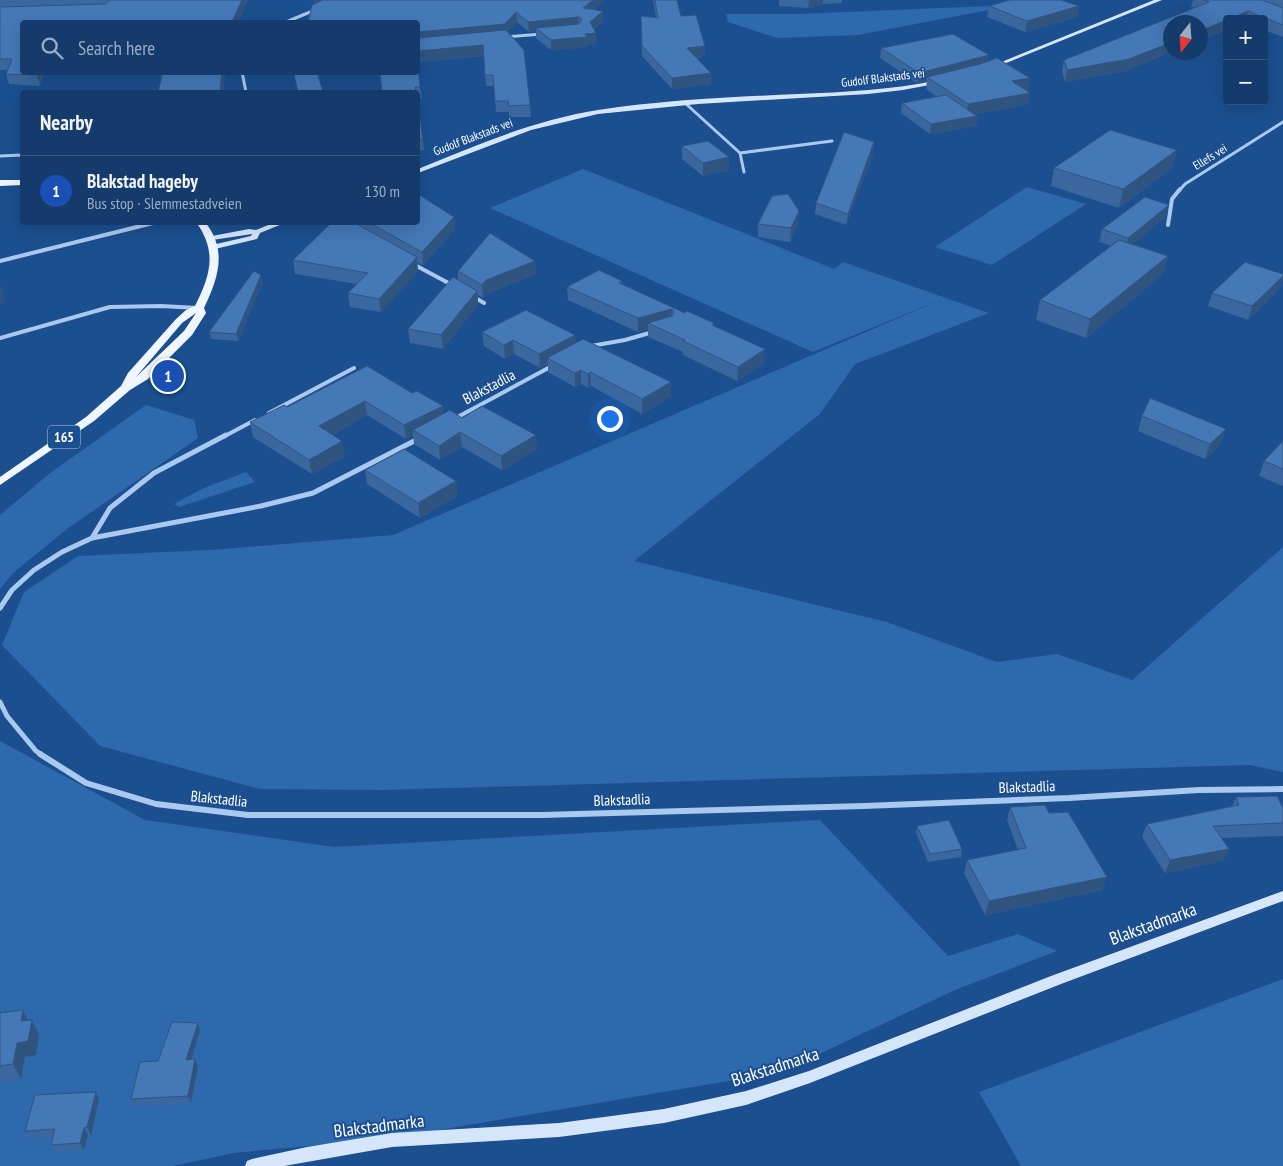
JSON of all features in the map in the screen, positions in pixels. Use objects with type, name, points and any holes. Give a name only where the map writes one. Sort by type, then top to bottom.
[{"type":"main road","points":[[0,183],[20,183]]},
{"type":"main road","points":[[202,225],[213,243]]},
{"type":"main road","name":"165","points":[[0,482],[90,418],[126,388],[144,377],[188,333],[202,313],[199,308],[215,264],[213,243]]},
{"type":"street","points":[[984,70],[1159,0]]},
{"type":"street","points":[[291,20],[322,7]]},
{"type":"street","points":[[500,37],[549,33]]},
{"type":"street","points":[[243,75],[246,90]]},
{"type":"street","name":"Gudolf Blakstads vei","points":[[420,170],[499,138],[563,118],[685,103],[871,93],[948,80]]},
{"type":"street","points":[[685,103],[740,153],[744,172]]},
{"type":"street","name":"Ellefs vei","points":[[1168,224],[1172,199],[1185,184],[1283,122]]},
{"type":"street","points":[[740,153],[832,141]]},
{"type":"street","points":[[0,156],[20,155]]},
{"type":"street","points":[[0,261],[145,225]]},
{"type":"street","points":[[213,243],[254,237],[257,232],[276,225]]},
{"type":"street","points":[[407,260],[458,288]]},
{"type":"street","points":[[467,293],[484,302]]},
{"type":"street","points":[[0,338],[110,307],[161,306],[199,308]]},
{"type":"street","points":[[584,348],[624,340],[661,329]]},
{"type":"street","name":"Blakstadlia","points":[[451,421],[554,365]]},
{"type":"street","points":[[267,414],[354,368]]},
{"type":"street","points":[[92,538],[110,508],[154,473],[258,418]]},
{"type":"street","points":[[0,608],[12,590],[34,570],[62,552],[92,538],[261,506],[313,493],[424,435]]},
{"type":"street","name":"Blakstadlia","points":[[0,702],[7,716],[36,751],[86,783],[156,804],[248,815],[542,815],[864,806],[1199,790],[1283,789]]},
{"type":"street","name":"Blakstadmarka","points":[[252,1166],[307,1154],[392,1140],[559,1130],[655,1117],[746,1098],[810,1077],[1056,980],[1283,896]]},
{"type":"shaded area","points":[[990,6],[989,10],[858,35],[777,38],[728,22],[726,14],[797,14]]},
{"type":"shaded area","points":[[583,169],[834,269],[843,262],[989,313],[855,364],[820,414],[634,561],[887,622],[997,662],[1057,654],[1132,680],[1283,547],[1283,772],[1250,765],[383,790],[260,789],[100,746],[2,645],[24,592],[78,556],[210,550],[393,535],[945,298],[813,352],[490,208]]},
{"type":"shaded area","points":[[1027,187],[1086,204],[992,265],[935,247]]},
{"type":"shaded area","points":[[146,405],[194,420],[198,438],[67,529],[13,573],[0,589],[0,515],[50,473]]},
{"type":"shaded area","points":[[246,472],[255,482],[179,507],[174,504],[204,488]]},
{"type":"shaded area","points":[[0,741],[145,820],[334,847],[820,820],[948,956],[1018,934],[1057,951],[955,990],[781,1072],[392,1138],[234,1153],[173,1166],[0,1166]]},
{"type":"shaded area","points":[[1283,979],[1283,1166],[1021,1166],[979,1092]]},
{"type":"building","points":[[242,0],[233,20],[20,20],[20,74],[6,74],[12,59],[0,59],[0,7],[106,4],[109,1]]},
{"type":"building","points":[[323,0],[593,0],[583,8],[603,11],[590,22],[596,33],[585,34],[587,37],[551,40],[536,28],[579,24],[582,19],[578,17],[528,22],[516,12],[505,24],[420,32],[420,20],[308,20],[312,5]]},
{"type":"building","points":[[655,0],[677,0],[681,16],[696,15],[705,46],[687,48],[711,73],[672,78],[642,46],[641,16],[658,18]]},
{"type":"building","points":[[1010,0],[1061,0],[1079,6],[1027,21],[989,6]]},
{"type":"building","points":[[1204,0],[1262,0],[1283,8],[1283,25],[1268,19],[1268,15],[1258,15],[1248,11],[1239,15],[1223,15],[1223,22],[1208,28],[1208,15],[1176,15],[1209,2]]},
{"type":"building","points":[[1163,20],[1163,46],[1129,59],[1067,70],[1064,60]]},
{"type":"building","points":[[506,30],[524,50],[530,105],[509,106],[508,101],[495,101],[493,75],[485,75],[483,45],[420,51],[420,38]]},
{"type":"building","points":[[953,34],[989,55],[919,73],[881,48]]},
{"type":"building","points":[[997,58],[1030,78],[1012,81],[1030,93],[968,104],[927,77],[980,64]]},
{"type":"building","points":[[162,75],[222,75],[220,90],[158,90]]},
{"type":"building","points":[[294,75],[318,75],[322,90],[298,90]]},
{"type":"building","points":[[380,75],[419,75],[420,87],[415,87],[416,90],[382,90]]},
{"type":"building","points":[[946,95],[977,116],[931,124],[902,103]]},
{"type":"building","points":[[420,118],[423,139],[420,139]]},
{"type":"building","points":[[1110,130],[1177,150],[1123,189],[1054,168]]},
{"type":"building","points":[[844,132],[874,142],[848,214],[816,203]]},
{"type":"building","points":[[708,141],[729,157],[703,163],[682,146]]},
{"type":"building","points":[[788,194],[799,211],[791,228],[758,224],[772,196]]},
{"type":"building","points":[[420,195],[454,217],[422,252],[373,225],[420,225]]},
{"type":"building","points":[[1145,197],[1169,205],[1128,238],[1102,229]]},
{"type":"building","points":[[329,225],[358,225],[417,257],[379,299],[348,293],[368,273],[293,260]]},
{"type":"building","points":[[490,233],[535,261],[486,280],[482,285],[458,271]]},
{"type":"building","points":[[1119,240],[1168,256],[1090,319],[1040,300]]},
{"type":"building","points":[[1245,262],[1283,274],[1283,276],[1252,306],[1212,293]]},
{"type":"building","points":[[599,270],[622,281],[619,283],[685,313],[687,311],[714,323],[712,325],[765,349],[738,367],[648,323],[672,316],[674,312],[672,309],[638,318],[567,287]]},
{"type":"building","points":[[254,271],[261,275],[236,334],[209,332]]},
{"type":"building","points":[[453,277],[477,291],[441,335],[408,329]]},
{"type":"building","points":[[526,310],[575,335],[539,354],[513,340],[504,345],[482,332]]},
{"type":"building","points":[[583,339],[671,382],[642,399],[590,372],[588,374],[581,370],[575,373],[547,358]]},
{"type":"building","points":[[367,366],[412,393],[417,391],[443,406],[404,425],[365,401],[319,426],[342,441],[309,460],[250,422],[284,405],[287,407]]},
{"type":"building","points":[[1150,398],[1226,429],[1210,444],[1142,416]]},
{"type":"building","points":[[482,406],[536,435],[501,456],[460,432],[439,446],[413,430],[450,410],[462,418]]},
{"type":"building","points":[[1283,441],[1283,469],[1264,461]]},
{"type":"building","points":[[404,449],[456,481],[418,503],[365,470]]},
{"type":"building","points":[[1277,796],[1283,808],[1283,823],[1213,826],[1229,849],[1170,860],[1147,824],[1239,805],[1236,797]]},
{"type":"building","points":[[1045,805],[1049,813],[1068,812],[1107,877],[989,901],[967,860],[1026,848],[1010,807]]},
{"type":"building","points":[[949,820],[962,849],[930,854],[917,826]]},
{"type":"building","points":[[23,1010],[21,1021],[32,1020],[28,1041],[17,1043],[13,1064],[0,1066],[0,1013]]},
{"type":"building","points":[[172,1022],[198,1023],[186,1060],[195,1059],[188,1096],[131,1099],[140,1062],[158,1061]]},
{"type":"building","points":[[96,1092],[87,1127],[84,1128],[80,1143],[51,1145],[55,1129],[25,1131],[35,1095]]},
{"type":"place","name":"Blakstad hageby","points":[[168,376]]}]
